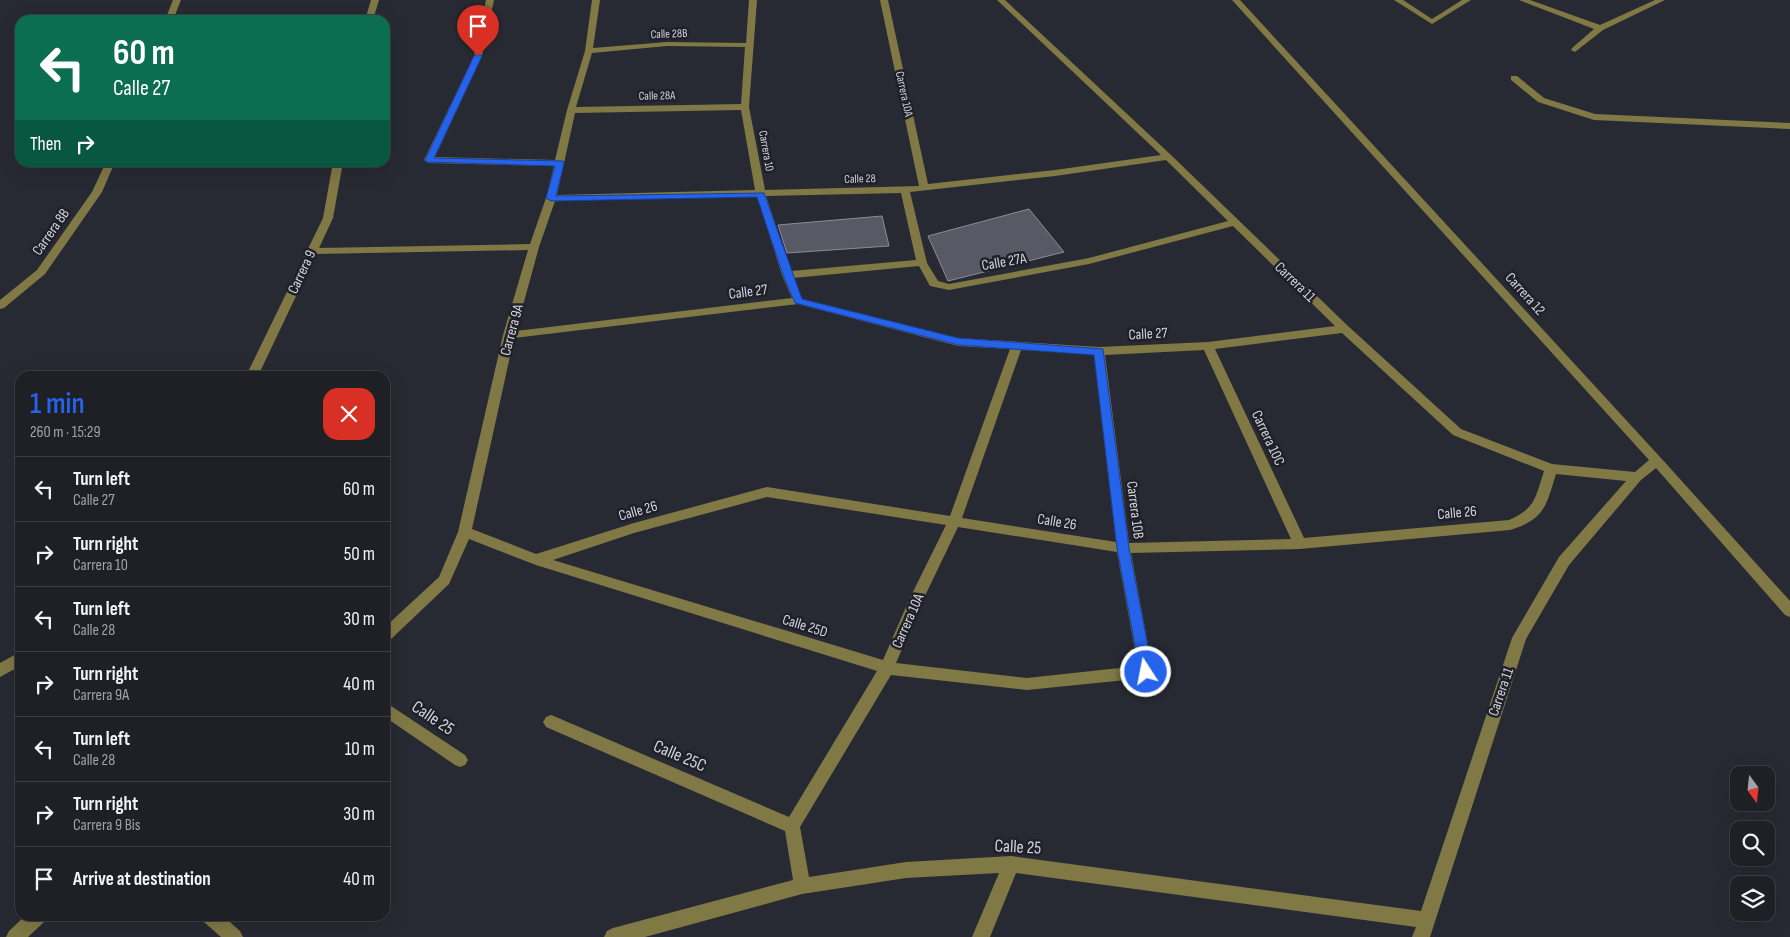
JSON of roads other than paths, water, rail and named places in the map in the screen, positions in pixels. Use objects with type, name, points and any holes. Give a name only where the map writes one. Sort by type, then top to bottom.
[{"type":"street","points":[[171,15],[177,0]]},
{"type":"street","points":[[370,15],[375,0]]},
{"type":"street","points":[[490,0],[478,56],[429,160],[560,163]]},
{"type":"street","name":"Carrera 9A","points":[[390,631],[444,580],[465,532],[510,335],[534,247],[551,198],[570,110],[590,51],[596,0]]},
{"type":"street","name":"Carrera 10","points":[[753,0],[745,107],[761,194],[787,275],[798,301]]},
{"type":"street","name":"Carrera 10A","points":[[884,0],[924,187]]},
{"type":"street","name":"Carrera 11","points":[[1001,0],[1168,157],[1344,329],[1457,432],[1551,469],[1638,477]]},
{"type":"street","name":"Carrera 12","points":[[1236,0],[1657,461],[1790,611]]},
{"type":"street","points":[[1398,0],[1432,22],[1467,0]]},
{"type":"street","points":[[1524,0],[1600,28]]},
{"type":"street","points":[[1575,50],[1600,28],[1661,0]]},
{"type":"street","name":"Calle 28B","points":[[590,51],[667,44],[750,45]]},
{"type":"street","points":[[1514,78],[1540,100],[1594,118],[1790,126]]},
{"type":"street","name":"Calle 28A","points":[[570,110],[745,107]]},
{"type":"street","name":"Calle 28","points":[[551,198],[904,190],[1055,173],[1168,157]]},
{"type":"street","name":"Carrera 8B","points":[[0,306],[41,272],[98,192],[108,167]]},
{"type":"street","name":"Carrera 9","points":[[254,371],[328,218],[337,167]]},
{"type":"street","points":[[787,275],[922,262],[904,190]]},
{"type":"street","name":"Calle 27A","points":[[922,262],[934,284],[949,287],[1089,261],[1234,223]]},
{"type":"street","points":[[312,250],[534,247]]},
{"type":"street","name":"Calle 27","points":[[510,335],[798,301],[958,342],[1099,352],[1208,346],[1344,329]]},
{"type":"street","name":"Carrera 10A","points":[[792,826],[887,668],[916,600],[954,522],[1017,346]]},
{"type":"street","name":"Carrera 10C","points":[[1208,346],[1300,544]]},
{"type":"street","name":"Carrera 10B","points":[[1099,352],[1123,548],[1146,672]]},
{"type":"street","name":"Carrera 11","points":[[1421,937],[1425,920],[1520,638],[1564,561],[1638,477],[1657,461]]},
{"type":"street","name":"Calle 26","points":[[536,560],[634,528],[767,492],[1123,548],[1300,544],[1510,525],[1529,518],[1540,504],[1551,469]]},
{"type":"street","name":"Calle 25D","points":[[465,532],[536,560],[887,668],[1027,684],[1146,672]]},
{"type":"street","points":[[0,671],[15,661]]},
{"type":"street","name":"Calle 25","points":[[390,712],[460,760]]},
{"type":"street","name":"Calle 25C","points":[[551,722],[792,826]]},
{"type":"street","points":[[792,826],[802,886]]},
{"type":"street","points":[[981,937],[1011,864]]},
{"type":"street","name":"Calle 25","points":[[613,937],[802,886],[906,870],[1011,864],[1425,920]]},
{"type":"street","points":[[15,937],[33,921]]},
{"type":"street","points":[[216,921],[234,937]]}]
